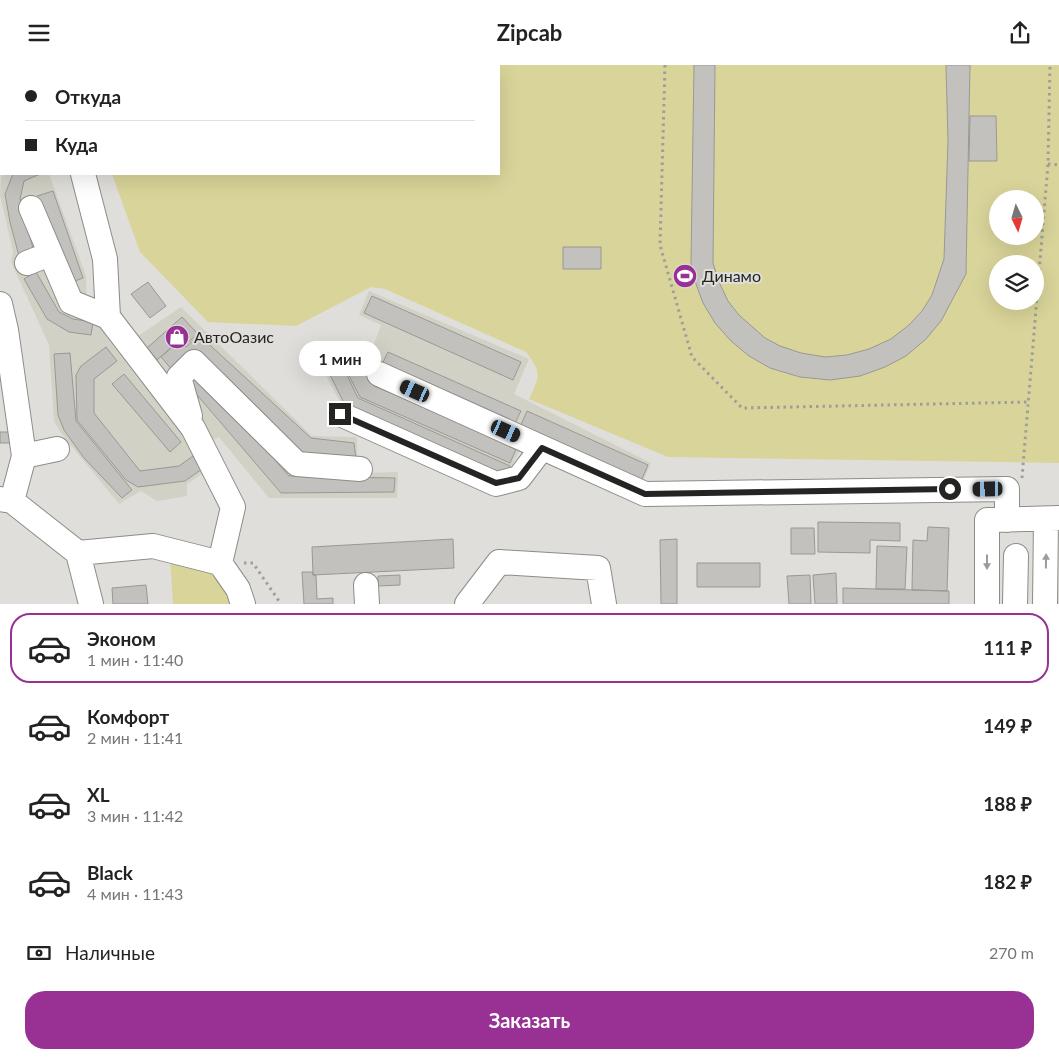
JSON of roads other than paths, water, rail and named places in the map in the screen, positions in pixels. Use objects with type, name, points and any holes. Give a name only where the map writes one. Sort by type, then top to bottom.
[{"type":"street","points":[[83,175],[105,259],[108,317]]},
{"type":"street","points":[[31,208],[71,302],[108,317],[193,428],[233,507],[220,563]]},
{"type":"street","points":[[27,263],[50,254]]},
{"type":"street","points":[[0,304],[6,330],[24,457],[6,500],[78,553],[91,604]]},
{"type":"street","points":[[193,428],[179,377],[194,362],[297,464],[360,469]]},
{"type":"street","points":[[379,375],[645,494],[1007,489],[997,520],[987,604]]},
{"type":"street","points":[[340,414],[496,483],[519,478],[542,448]]},
{"type":"street","points":[[24,457],[57,449]]},
{"type":"street","points":[[997,520],[1053,519],[1045,604]]},
{"type":"street","points":[[78,553],[153,546],[220,563],[238,589],[243,604]]},
{"type":"street","points":[[1016,556],[1016,604]]},
{"type":"street","points":[[467,604],[499,562],[598,568],[604,604]]},
{"type":"place","name":"Динамо","points":[[685,276]]},
{"type":"place","name":"АвтоОазис","points":[[177,337]]}]
